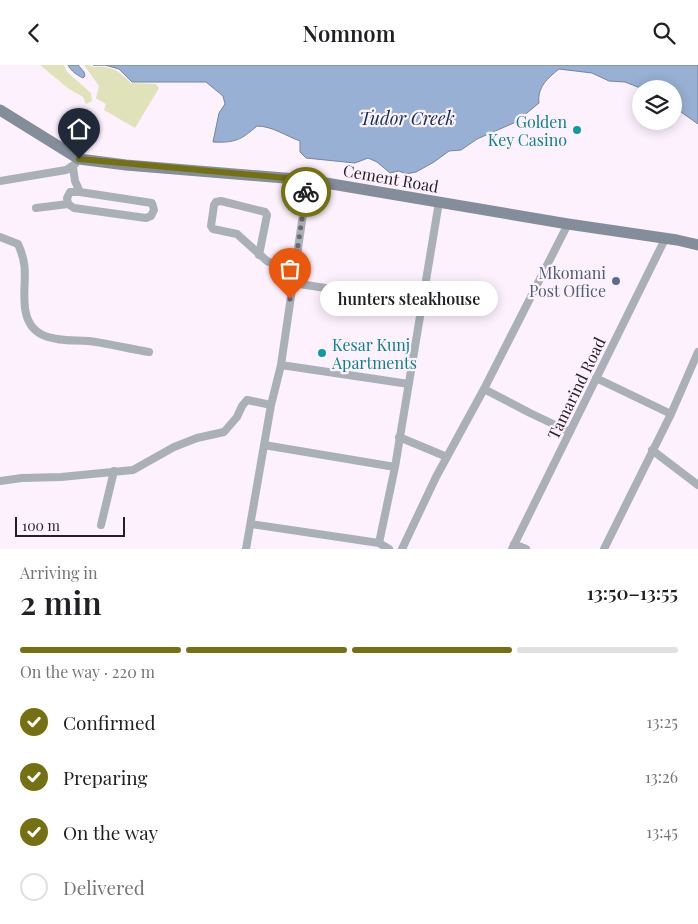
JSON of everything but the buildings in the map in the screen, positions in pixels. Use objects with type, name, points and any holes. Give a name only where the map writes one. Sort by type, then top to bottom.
[{"type":"main road","name":"Cement Road","points":[[0,110],[76,163],[308,180],[698,245]]},
{"type":"street","points":[[0,181],[66,170],[76,163]]},
{"type":"street","points":[[76,163],[75,181],[80,192]]},
{"type":"street","points":[[246,549],[271,405],[281,365],[308,180]]},
{"type":"street","points":[[36,208],[68,204],[74,208],[146,218],[151,216],[154,210],[152,203],[80,192],[70,193],[68,204]]},
{"type":"street","points":[[260,255],[267,215],[265,212],[221,201],[216,202],[211,226],[216,230],[237,234],[260,255],[267,261],[294,273]]},
{"type":"street","points":[[378,543],[395,467],[439,203]]},
{"type":"street","points":[[402,549],[447,457],[568,224]]},
{"type":"street","points":[[0,237],[18,245],[22,253],[26,271],[24,295],[30,326],[41,334],[54,339],[94,342],[149,352]]},
{"type":"street","name":"Tamarind Road","points":[[513,546],[665,239]]},
{"type":"street","points":[[293,283],[422,303]]},
{"type":"street","points":[[604,549],[698,352]]},
{"type":"street","points":[[281,365],[409,384]]},
{"type":"street","points":[[596,378],[670,413]]},
{"type":"street","points":[[484,389],[570,432]]},
{"type":"street","points":[[0,481],[133,470],[174,447],[198,438],[224,432],[237,417],[247,400],[271,405]]},
{"type":"street","points":[[399,437],[447,457]]},
{"type":"street","points":[[264,445],[395,467]]},
{"type":"street","points":[[652,450],[698,485]]},
{"type":"street","points":[[101,525],[114,471]]},
{"type":"street","points":[[251,523],[378,543],[389,549]]},
{"type":"street","points":[[513,546],[526,549]]},
{"type":"green space","points":[[40,65],[64,65],[67,72],[91,93],[92,101],[86,104],[83,97],[69,89]]},
{"type":"green space","points":[[84,65],[114,70],[131,83],[156,84],[159,88],[135,128],[104,110],[106,104],[96,98],[99,86]]},
{"type":"water","points":[[68,65],[78,65],[85,76],[83,78],[79,76]]},
{"type":"water","name":"Tudor Creek","points":[[105,65],[698,65],[698,124],[682,113],[682,80],[632,80],[632,85],[625,82],[609,81],[592,73],[559,69],[547,79],[540,92],[539,103],[516,122],[477,139],[461,150],[449,151],[416,172],[406,174],[399,171],[390,173],[377,162],[368,158],[355,163],[306,158],[300,152],[300,141],[263,126],[257,126],[237,140],[213,142],[219,113],[225,104],[223,96],[206,82],[132,82],[119,69]]},
{"type":"way so far","points":[[290,299],[306,192]]},
{"type":"place","name":"Golden Key Casino","points":[[577,130]]},
{"type":"place","name":"Mkomani Post Office","points":[[616,281]]},
{"type":"place","name":"hunters steakhouse","points":[[290,299]]},
{"type":"place","name":"Kesar Kunj Apartments","points":[[322,353]]},
{"type":"route","points":[[79,159],[126,165],[308,180],[306,192]]}]
